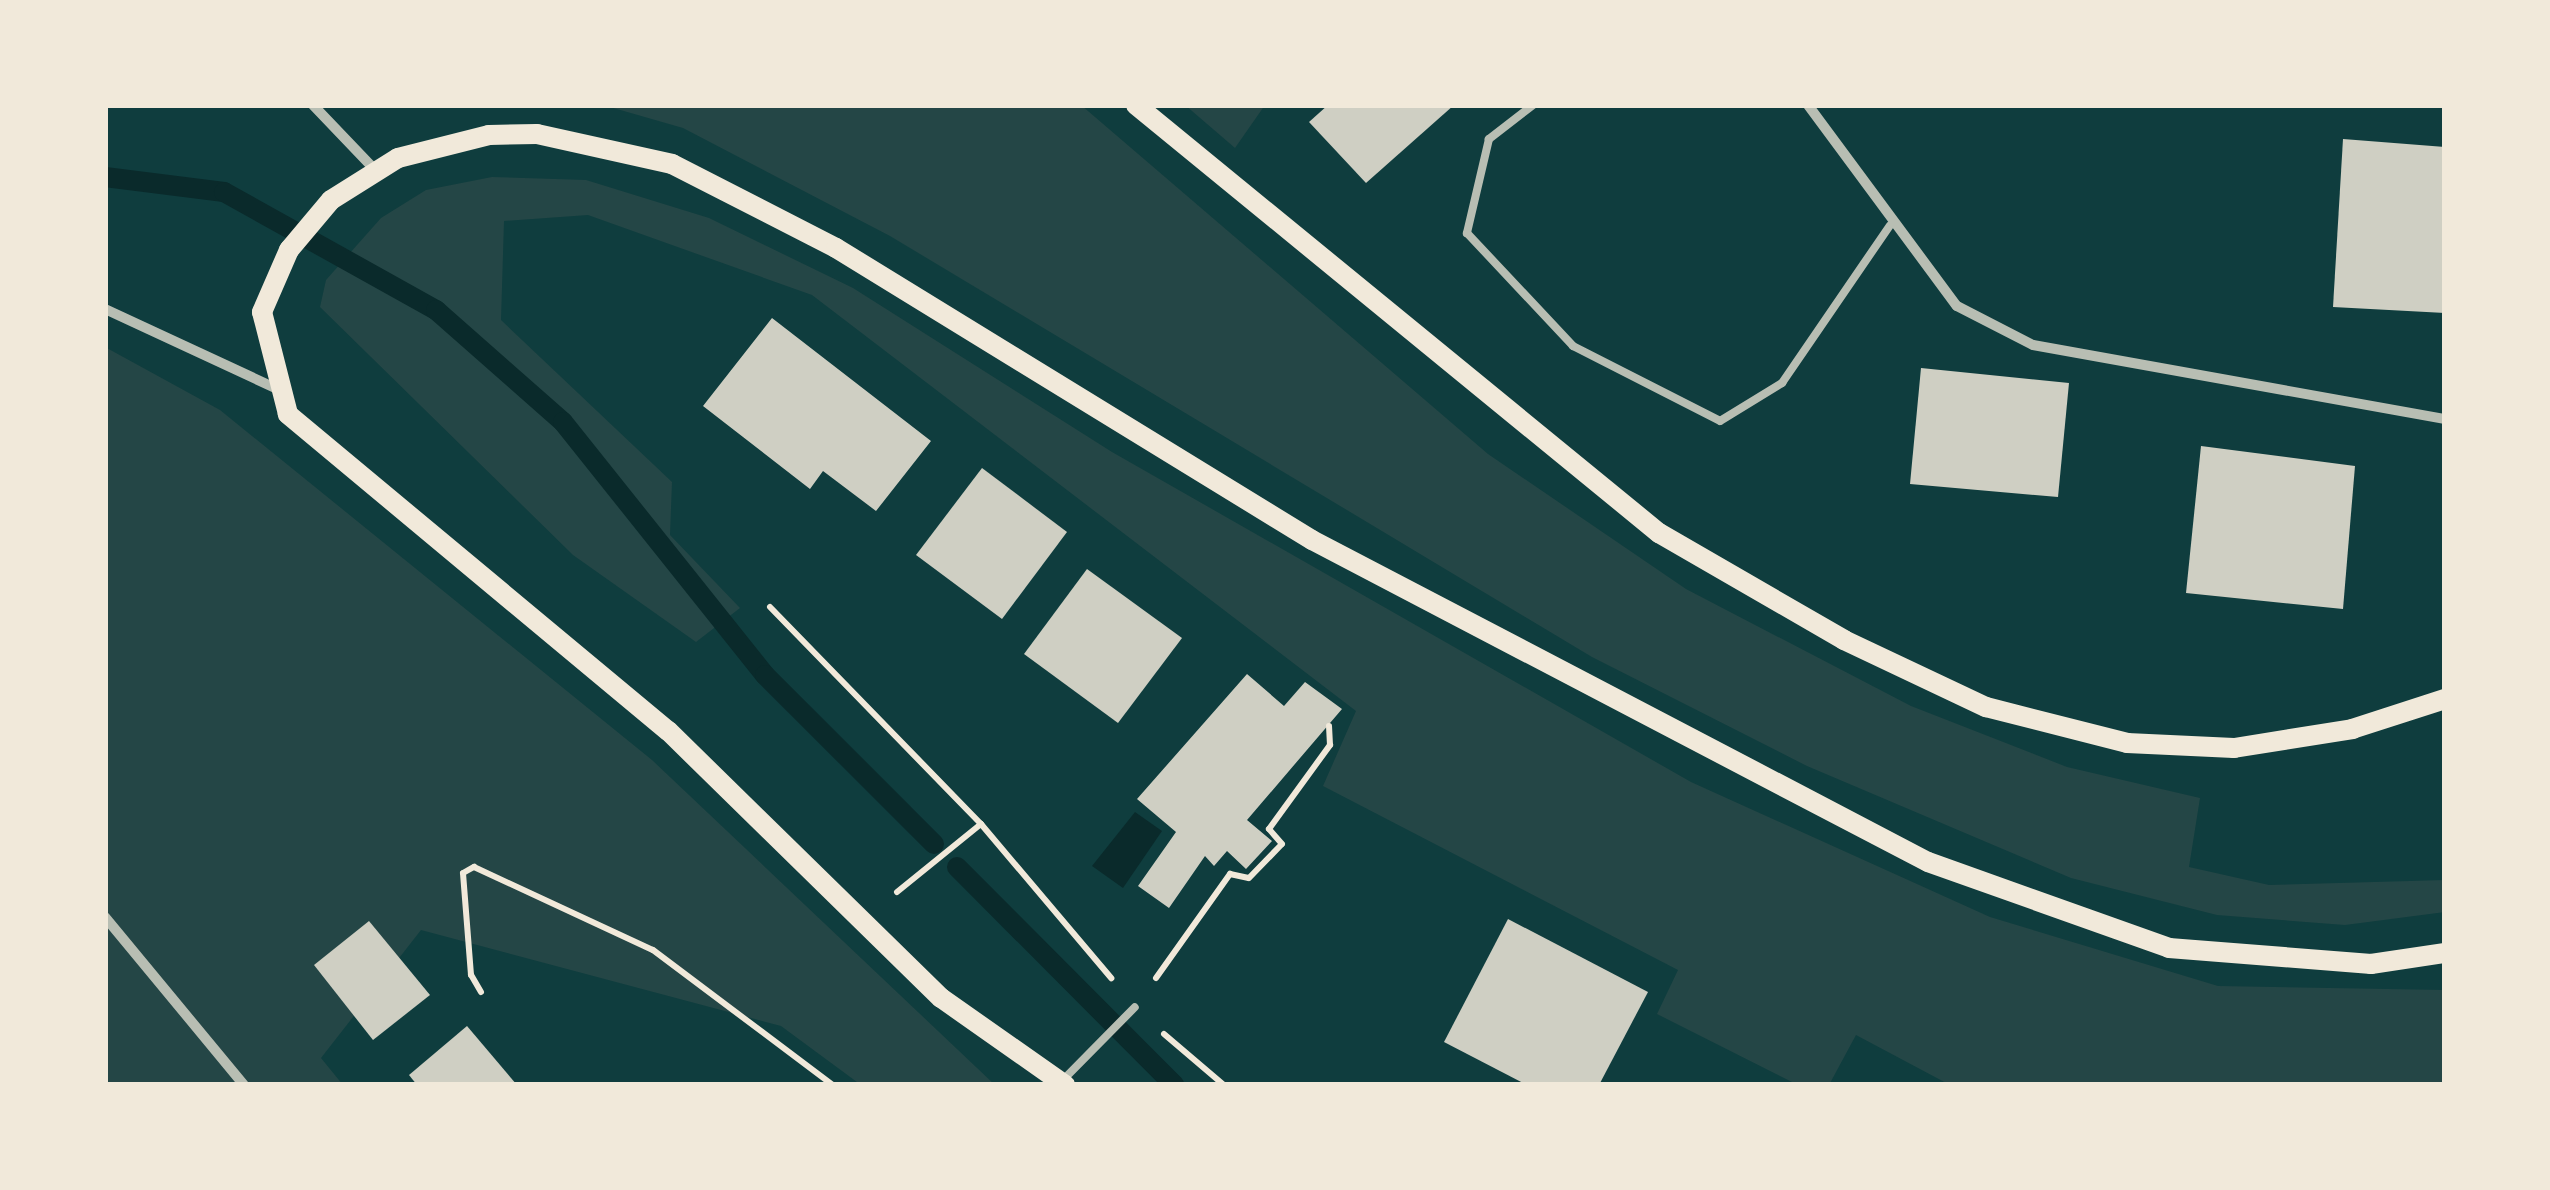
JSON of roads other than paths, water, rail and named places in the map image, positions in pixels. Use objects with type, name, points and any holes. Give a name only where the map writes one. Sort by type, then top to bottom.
[{"type":"main road","points":[[1136,105],[1659,533],[1844,640],[1986,707],[2127,743],[2234,748],[2352,730],[2445,699]]},
{"type":"main road","points":[[1063,1084],[941,998],[668,730],[328,454],[274,388],[262,312],[289,250],[331,200],[377,172],[444,143],[505,134],[672,164],[836,248],[1312,540],[1928,862],[2170,948],[2372,964],[2445,954]]},
{"type":"street","points":[[312,105],[377,172]]},
{"type":"street","points":[[1808,105],[1890,225],[1957,306],[2033,345],[2445,418]]},
{"type":"street","points":[[105,309],[274,388]]},
{"type":"street","points":[[105,917],[244,1085]]},
{"type":"lane","points":[[1534,105],[1489,140],[1467,233],[1573,346],[1720,420],[1782,382],[1890,225]]},
{"type":"lane","points":[[1063,1084],[1132,1010]]},
{"type":"waterway","points":[[105,177],[224,192],[436,310],[563,422],[765,675],[934,844]]},
{"type":"waterway","points":[[957,867],[1174,1085]]}]
